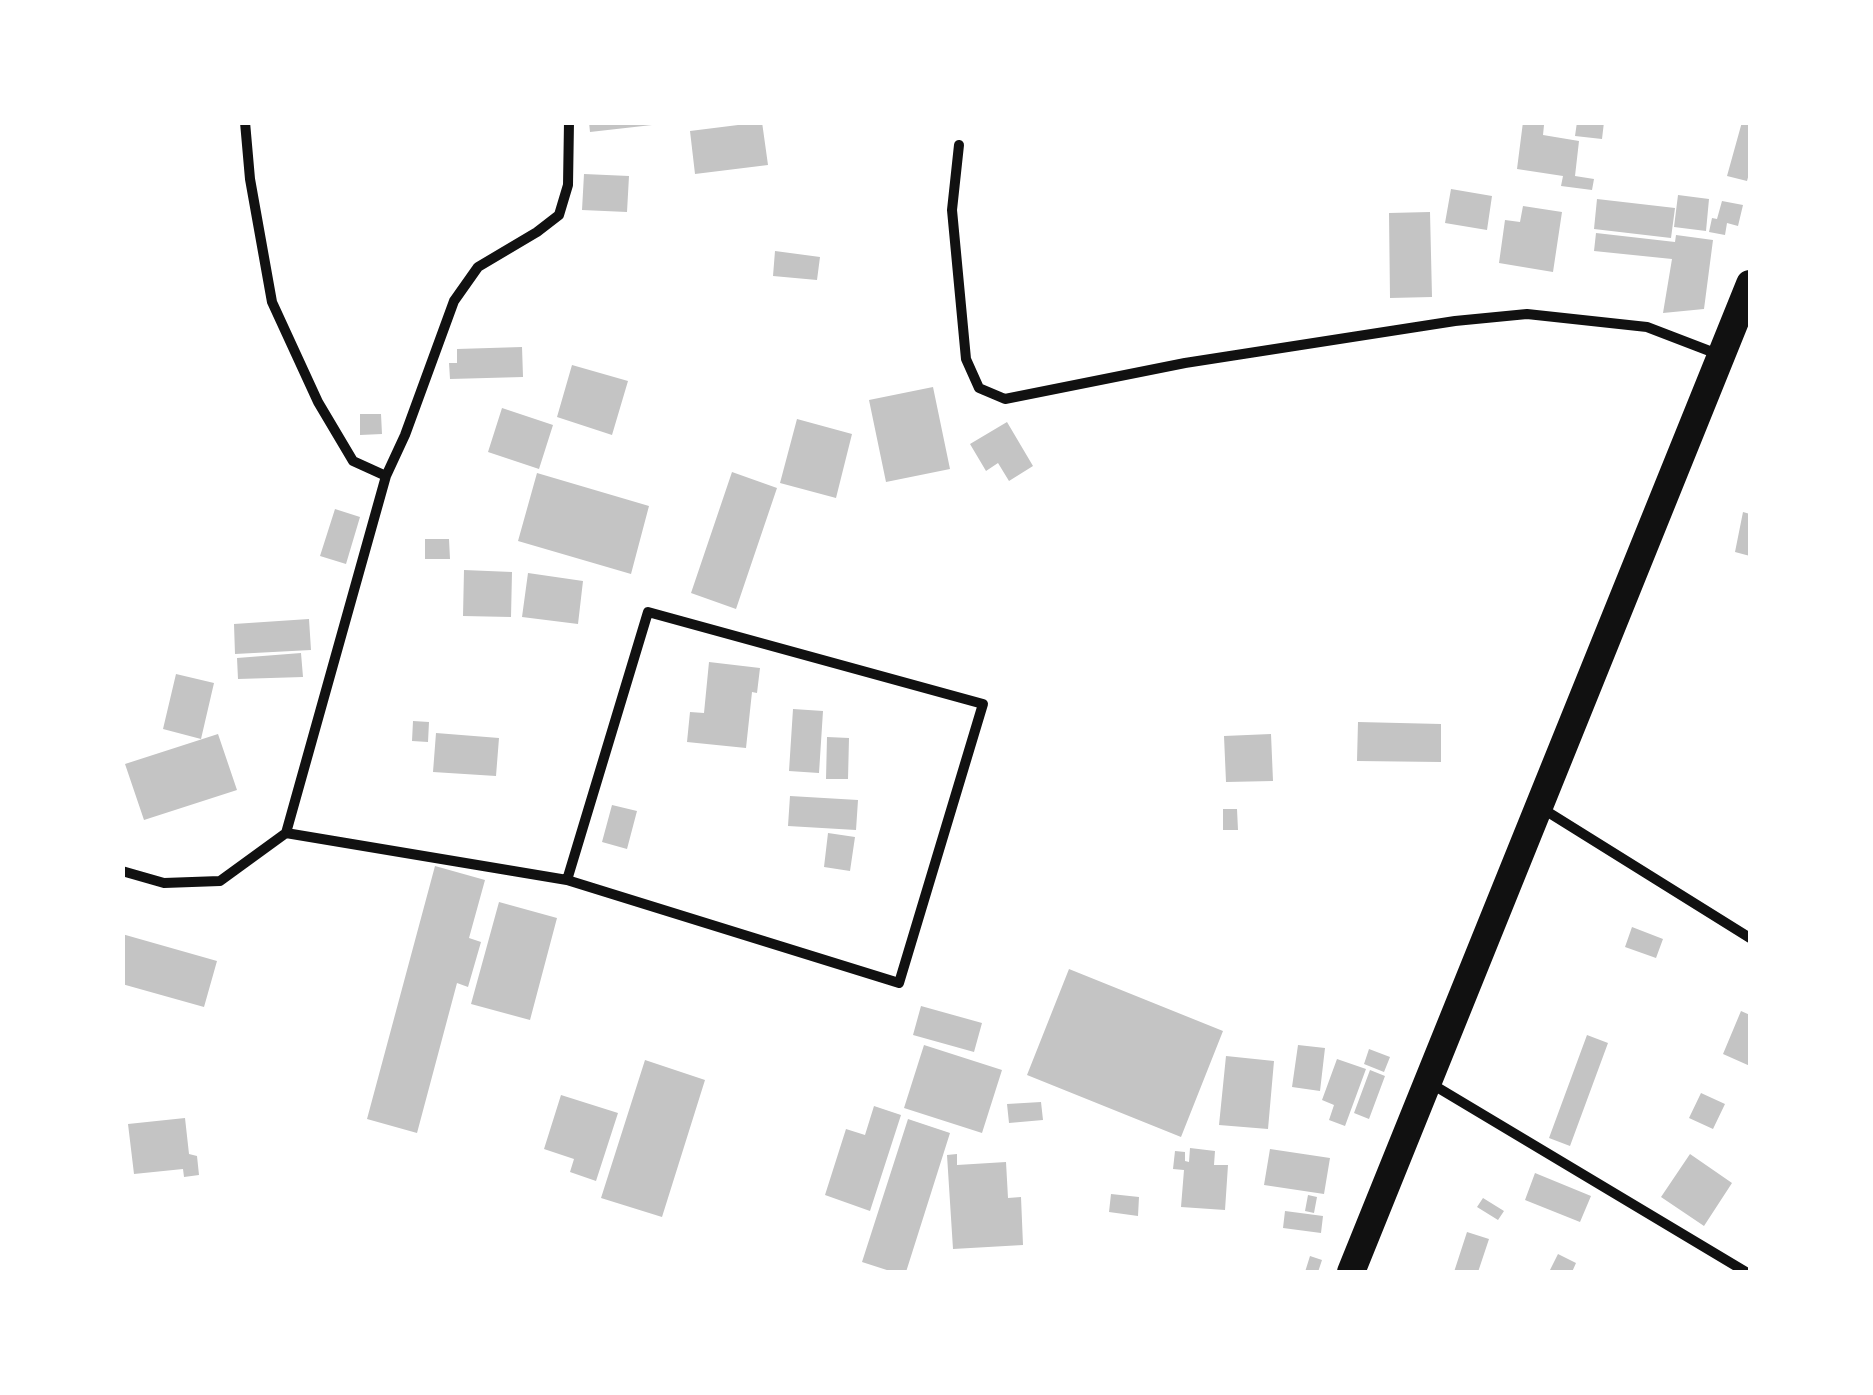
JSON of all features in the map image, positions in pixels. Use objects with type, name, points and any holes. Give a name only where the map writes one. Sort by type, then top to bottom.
[{"type":"highway","points":[[1351,1272],[1750,284]]},
{"type":"street","points":[[246,122],[250,179],[272,302],[318,402],[353,462],[386,476]]},
{"type":"street","points":[[122,871],[164,883],[220,880],[286,832],[386,476],[406,435],[454,301],[478,267],[537,232],[559,214],[568,185],[568,122]]},
{"type":"street","points":[[959,145],[952,210],[966,359],[979,388],[1005,399],[1185,363],[1528,314],[1647,327],[1721,355]]},
{"type":"street","points":[[286,832],[567,880],[899,983],[983,704],[648,612],[567,880]]},
{"type":"street","points":[[1541,808],[1750,938]]},
{"type":"street","points":[[1429,1082],[1746,1272]]},
{"type":"building","points":[[589,122],[652,122],[652,125],[590,132]]},
{"type":"building","points":[[762,122],[768,165],[695,174],[690,131]]},
{"type":"building","points":[[1523,122],[1544,125],[1543,135],[1579,141],[1575,176],[1594,179],[1592,190],[1561,186],[1563,176],[1517,169]]},
{"type":"building","points":[[1577,122],[1604,122],[1602,139],[1575,136]]},
{"type":"building","points":[[1742,122],[1750,122],[1747,181],[1727,176]]},
{"type":"building","points":[[584,174],[629,176],[627,212],[582,210]]},
{"type":"building","points":[[1451,189],[1492,196],[1487,230],[1445,223]]},
{"type":"building","points":[[1678,195],[1709,199],[1706,231],[1674,227]]},
{"type":"building","points":[[1597,199],[1675,208],[1671,238],[1594,229]]},
{"type":"building","points":[[1722,201],[1743,205],[1738,226],[1727,223],[1725,235],[1709,232]]},
{"type":"building","points":[[1523,206],[1562,212],[1553,272],[1499,263],[1505,220],[1520,222]]},
{"type":"building","points":[[1430,212],[1432,297],[1390,298],[1389,213]]},
{"type":"building","points":[[1596,233],[1675,242],[1676,235],[1713,240],[1704,309],[1663,313],[1672,259],[1594,251]]},
{"type":"building","points":[[775,251],[820,257],[817,280],[773,276]]},
{"type":"building","points":[[522,347],[523,377],[450,379],[449,363],[457,363],[457,349]]},
{"type":"building","points":[[572,365],[628,381],[612,435],[557,417]]},
{"type":"building","points":[[933,387],[950,469],[886,482],[869,400]]},
{"type":"building","points":[[502,408],[553,425],[539,469],[488,452]]},
{"type":"building","points":[[360,414],[381,414],[382,434],[360,435]]},
{"type":"building","points":[[797,419],[852,434],[836,498],[780,483]]},
{"type":"building","points":[[1007,422],[1033,466],[1009,481],[998,463],[986,471],[970,444]]},
{"type":"building","points":[[732,472],[777,488],[736,609],[691,593]]},
{"type":"building","points":[[537,473],[649,506],[631,574],[518,541]]},
{"type":"building","points":[[335,509],[360,517],[346,564],[320,556]]},
{"type":"building","points":[[1743,512],[1750,514],[1750,556],[1735,552]]},
{"type":"building","points":[[425,539],[449,539],[450,559],[425,559]]},
{"type":"building","points":[[464,570],[512,572],[511,617],[463,616]]},
{"type":"building","points":[[528,573],[583,581],[578,624],[522,617]]},
{"type":"building","points":[[309,619],[311,650],[235,654],[234,624]]},
{"type":"building","points":[[301,653],[303,677],[238,679],[237,658]]},
{"type":"building","points":[[709,662],[760,668],[757,693],[752,692],[746,748],[687,742],[690,712],[704,713]]},
{"type":"building","points":[[176,674],[214,683],[201,739],[163,729]]},
{"type":"building","points":[[793,709],[823,711],[819,773],[789,771]]},
{"type":"building","points":[[413,721],[429,722],[428,742],[412,741]]},
{"type":"building","points":[[1358,722],[1441,724],[1441,762],[1357,761]]},
{"type":"building","points":[[436,733],[499,738],[496,776],[433,772]]},
{"type":"building","points":[[218,734],[237,790],[144,820],[125,764]]},
{"type":"building","points":[[1271,734],[1273,781],[1226,782],[1224,736]]},
{"type":"building","points":[[827,737],[849,738],[848,779],[826,779]]},
{"type":"building","points":[[790,796],[858,800],[856,830],[788,826]]},
{"type":"building","points":[[612,805],[637,811],[627,849],[602,842]]},
{"type":"building","points":[[1223,809],[1237,809],[1238,830],[1223,830]]},
{"type":"building","points":[[828,833],[855,837],[850,871],[824,867]]},
{"type":"building","points":[[435,866],[485,880],[469,938],[481,942],[468,987],[457,983],[417,1133],[367,1119]]},
{"type":"building","points":[[499,902],[557,918],[530,1020],[471,1004]]},
{"type":"building","points":[[1632,927],[1663,939],[1656,958],[1625,947]]},
{"type":"building","points":[[122,934],[217,961],[204,1007],[122,984]]},
{"type":"building","points":[[1069,969],[1223,1031],[1181,1137],[1027,1075]]},
{"type":"building","points":[[921,1006],[982,1023],[974,1052],[913,1035]]},
{"type":"building","points":[[1741,1011],[1750,1015],[1750,1066],[1723,1054]]},
{"type":"building","points":[[1587,1035],[1608,1043],[1570,1146],[1549,1138]]},
{"type":"building","points":[[924,1045],[1002,1070],[982,1133],[904,1108]]},
{"type":"building","points":[[1298,1045],[1325,1048],[1320,1091],[1292,1087]]},
{"type":"building","points":[[1369,1049],[1390,1057],[1384,1072],[1364,1064]]},
{"type":"building","points":[[1226,1056],[1274,1061],[1268,1129],[1219,1125]]},
{"type":"building","points":[[1337,1059],[1366,1069],[1345,1126],[1329,1120],[1334,1105],[1322,1100]]},
{"type":"building","points":[[645,1060],[705,1080],[662,1217],[601,1198]]},
{"type":"building","points":[[1370,1070],[1385,1076],[1369,1119],[1354,1113]]},
{"type":"building","points":[[1701,1093],[1725,1104],[1713,1129],[1689,1118]]},
{"type":"building","points":[[561,1095],[618,1113],[596,1181],[570,1172],[574,1159],[544,1149]]},
{"type":"building","points":[[1041,1102],[1043,1120],[1009,1123],[1007,1104]]},
{"type":"building","points":[[874,1106],[901,1115],[870,1211],[825,1195],[846,1129],[865,1135]]},
{"type":"building","points":[[185,1118],[189,1154],[197,1156],[199,1175],[184,1177],[183,1169],[134,1174],[128,1124]]},
{"type":"building","points":[[908,1119],[950,1133],[906,1272],[893,1272],[862,1262]]},
{"type":"building","points":[[1190,1148],[1215,1151],[1214,1165],[1228,1165],[1225,1210],[1181,1207],[1184,1170],[1173,1169],[1175,1151],[1185,1152],[1185,1161],[1189,1162]]},
{"type":"building","points":[[1270,1149],[1330,1158],[1324,1194],[1264,1185]]},
{"type":"building","points":[[957,1154],[957,1165],[1006,1162],[1008,1198],[1021,1197],[1023,1245],[953,1249],[947,1155]]},
{"type":"building","points":[[1690,1154],[1732,1183],[1704,1226],[1661,1197]]},
{"type":"building","points":[[1535,1173],[1591,1196],[1580,1222],[1525,1200]]},
{"type":"building","points":[[1111,1194],[1139,1197],[1138,1216],[1109,1212]]},
{"type":"building","points":[[1308,1195],[1317,1197],[1314,1213],[1305,1211]]},
{"type":"building","points":[[1483,1198],[1504,1211],[1498,1220],[1477,1207]]},
{"type":"building","points":[[1285,1211],[1323,1216],[1321,1233],[1283,1228]]},
{"type":"building","points":[[1467,1232],[1489,1239],[1478,1272],[1454,1272]]},
{"type":"building","points":[[1558,1254],[1576,1263],[1572,1272],[1549,1272]]},
{"type":"building","points":[[1310,1256],[1322,1260],[1318,1272],[1305,1272]]}]
